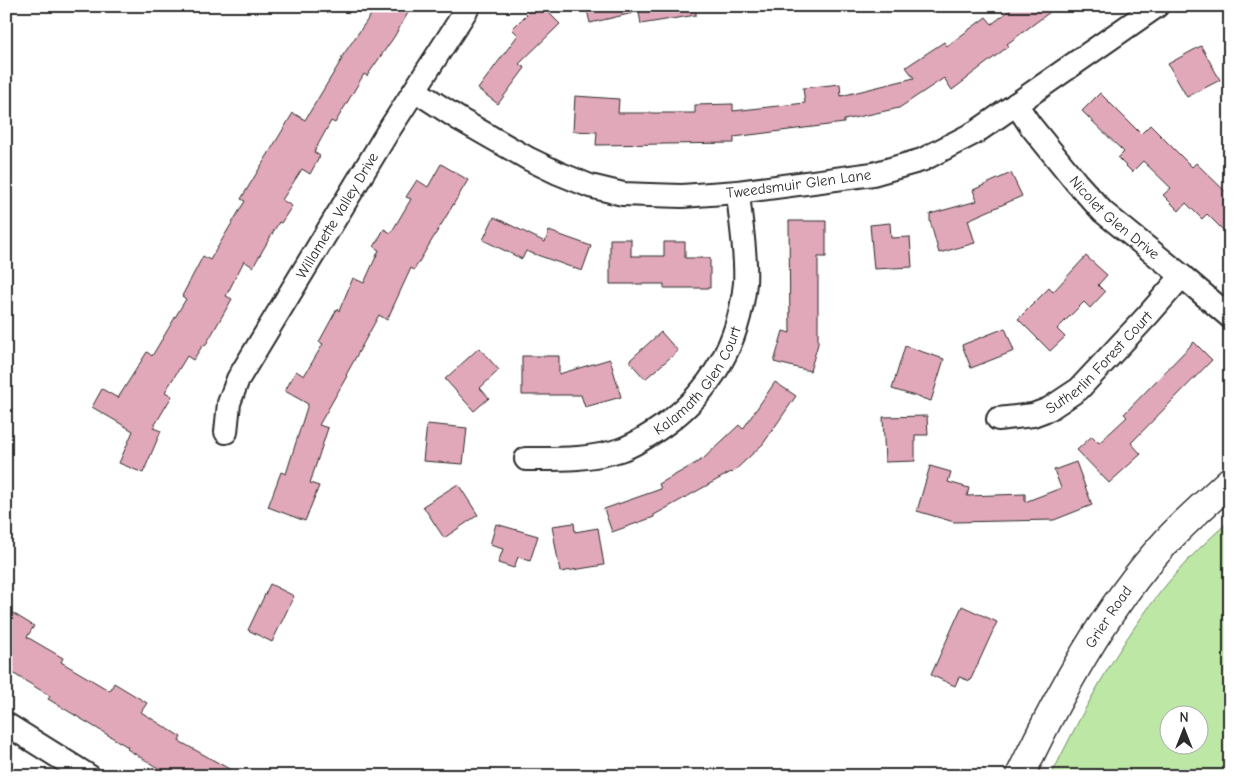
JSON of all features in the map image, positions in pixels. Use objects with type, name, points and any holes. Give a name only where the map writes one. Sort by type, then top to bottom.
[{"type":"street","name":"Willamette Valley Drive","points":[[226,432],[229,403],[238,379],[387,134],[469,6]]},
{"type":"street","name":"Tweedsmuir Glen Lane","points":[[416,91],[460,119],[558,174],[590,186],[623,194],[682,196],[738,192],[872,174],[922,160],[976,132],[1157,6]]},
{"type":"street","name":"Nicolet Glen Drive","points":[[1016,104],[1030,125],[1103,212],[1230,317]]},
{"type":"street","name":"Kalamath Glen Court","points":[[526,460],[567,460],[622,450],[652,434],[680,414],[705,387],[724,358],[740,313],[745,280],[738,192]]},
{"type":"street","name":"Sutherlin Forest Court","points":[[998,420],[1033,415],[1049,409],[1079,388],[1182,276]]},
{"type":"street","name":"Grier Road","points":[[1020,776],[1068,684],[1107,619],[1146,565],[1167,541],[1230,481]]},
{"type":"street","points":[[6,724],[89,776]]},
{"type":"green space","points":[[1230,520],[1230,776],[1051,776],[1095,691],[1129,636],[1147,609],[1193,555]]},
{"type":"building","points":[[377,6],[412,6],[394,37],[367,76],[364,74],[335,123],[331,121],[314,152],[320,156],[310,174],[302,169],[282,200],[292,206],[281,223],[279,222],[253,267],[244,261],[226,296],[232,299],[205,346],[203,345],[193,360],[187,356],[165,392],[172,396],[153,428],[161,431],[143,473],[119,463],[133,431],[92,407],[102,389],[118,398],[147,352],[152,356],[186,299],[182,296],[203,256],[210,260],[245,201],[241,199],[293,113],[305,120],[341,58]]},
{"type":"building","points":[[535,6],[542,6],[560,24],[519,64],[525,68],[498,104],[478,89],[518,35],[512,29]]},
{"type":"building","points":[[586,6],[633,6],[633,13],[590,23]]},
{"type":"building","points":[[638,6],[696,6],[696,15],[641,24]]},
{"type":"building","points":[[1015,6],[1058,6],[1007,44],[1009,46],[952,90],[944,78],[899,108],[844,120],[844,123],[734,137],[734,143],[596,145],[597,132],[573,131],[575,96],[619,99],[618,113],[695,113],[695,105],[733,104],[733,111],[805,103],[803,88],[840,84],[841,96],[914,78],[906,67],[944,42],[947,46],[986,17],[992,24]]},
{"type":"building","points":[[1201,46],[1220,80],[1187,97],[1168,64]]},
{"type":"building","points":[[1100,93],[1141,134],[1150,125],[1192,167],[1196,163],[1230,196],[1230,237],[1207,214],[1202,219],[1186,203],[1179,211],[1163,195],[1171,188],[1143,161],[1132,172],[1118,158],[1124,152],[1082,111]]},
{"type":"building","points":[[441,164],[468,180],[414,270],[411,268],[387,320],[379,315],[319,425],[328,428],[310,483],[319,486],[305,521],[268,507],[281,472],[286,474],[308,404],[285,391],[296,371],[304,376],[323,344],[319,342],[337,309],[339,311],[353,278],[364,283],[379,250],[374,247],[384,229],[391,233],[411,199],[406,197],[417,180],[428,187]]},
{"type":"building","points":[[1011,173],[1022,196],[968,220],[975,243],[939,253],[930,221],[930,214],[977,201],[973,190]]},
{"type":"building","points":[[494,217],[545,242],[549,231],[591,246],[582,271],[526,251],[522,259],[483,240]]},
{"type":"building","points":[[789,221],[826,221],[826,257],[818,257],[818,344],[810,371],[774,362],[783,331],[790,333]]},
{"type":"building","points":[[890,223],[891,238],[910,237],[912,267],[874,269],[870,225]]},
{"type":"building","points":[[610,239],[631,239],[631,256],[664,256],[664,242],[685,242],[685,258],[710,258],[710,288],[664,288],[664,284],[610,284]]},
{"type":"building","points":[[1086,256],[1107,275],[1098,285],[1105,292],[1090,308],[1084,302],[1057,329],[1065,337],[1050,351],[1018,319],[1049,288],[1053,292]]},
{"type":"building","points":[[1005,328],[1014,351],[971,368],[962,345]]},
{"type":"building","points":[[661,332],[678,351],[645,379],[629,361]]},
{"type":"building","points":[[1194,342],[1212,360],[1131,443],[1141,454],[1109,483],[1077,450],[1092,436],[1099,443],[1127,417],[1124,414]]},
{"type":"building","points":[[905,346],[944,359],[931,401],[892,389]]},
{"type":"building","points":[[479,348],[499,370],[480,388],[489,398],[474,411],[445,379]]},
{"type":"building","points":[[522,356],[559,356],[559,374],[610,359],[621,397],[585,407],[581,395],[522,395]]},
{"type":"building","points":[[775,382],[796,396],[763,444],[732,473],[654,515],[654,517],[612,532],[604,509],[661,489],[659,484],[703,459],[739,425],[743,429]]},
{"type":"building","points":[[927,416],[928,435],[915,435],[915,461],[885,462],[883,417]]},
{"type":"building","points":[[427,424],[467,428],[463,464],[423,461]]},
{"type":"building","points":[[1076,462],[1092,505],[1054,520],[954,522],[917,511],[930,466],[951,472],[948,482],[969,488],[967,496],[1025,494],[1025,502],[1061,488],[1054,470]]},
{"type":"building","points":[[458,484],[478,515],[444,538],[423,506]]},
{"type":"building","points":[[574,523],[575,532],[598,528],[604,565],[560,572],[552,526]]},
{"type":"building","points":[[496,524],[538,536],[530,561],[518,557],[514,568],[498,563],[503,549],[490,545]]},
{"type":"building","points":[[270,584],[294,596],[272,642],[248,630]]},
{"type":"building","points":[[962,606],[997,622],[970,681],[959,677],[955,686],[931,675]]},
{"type":"building","points":[[6,609],[34,626],[27,637],[63,658],[61,662],[110,691],[114,683],[147,703],[141,712],[181,737],[179,741],[242,776],[171,776],[127,749],[128,747],[48,699],[50,696],[6,669]]}]
